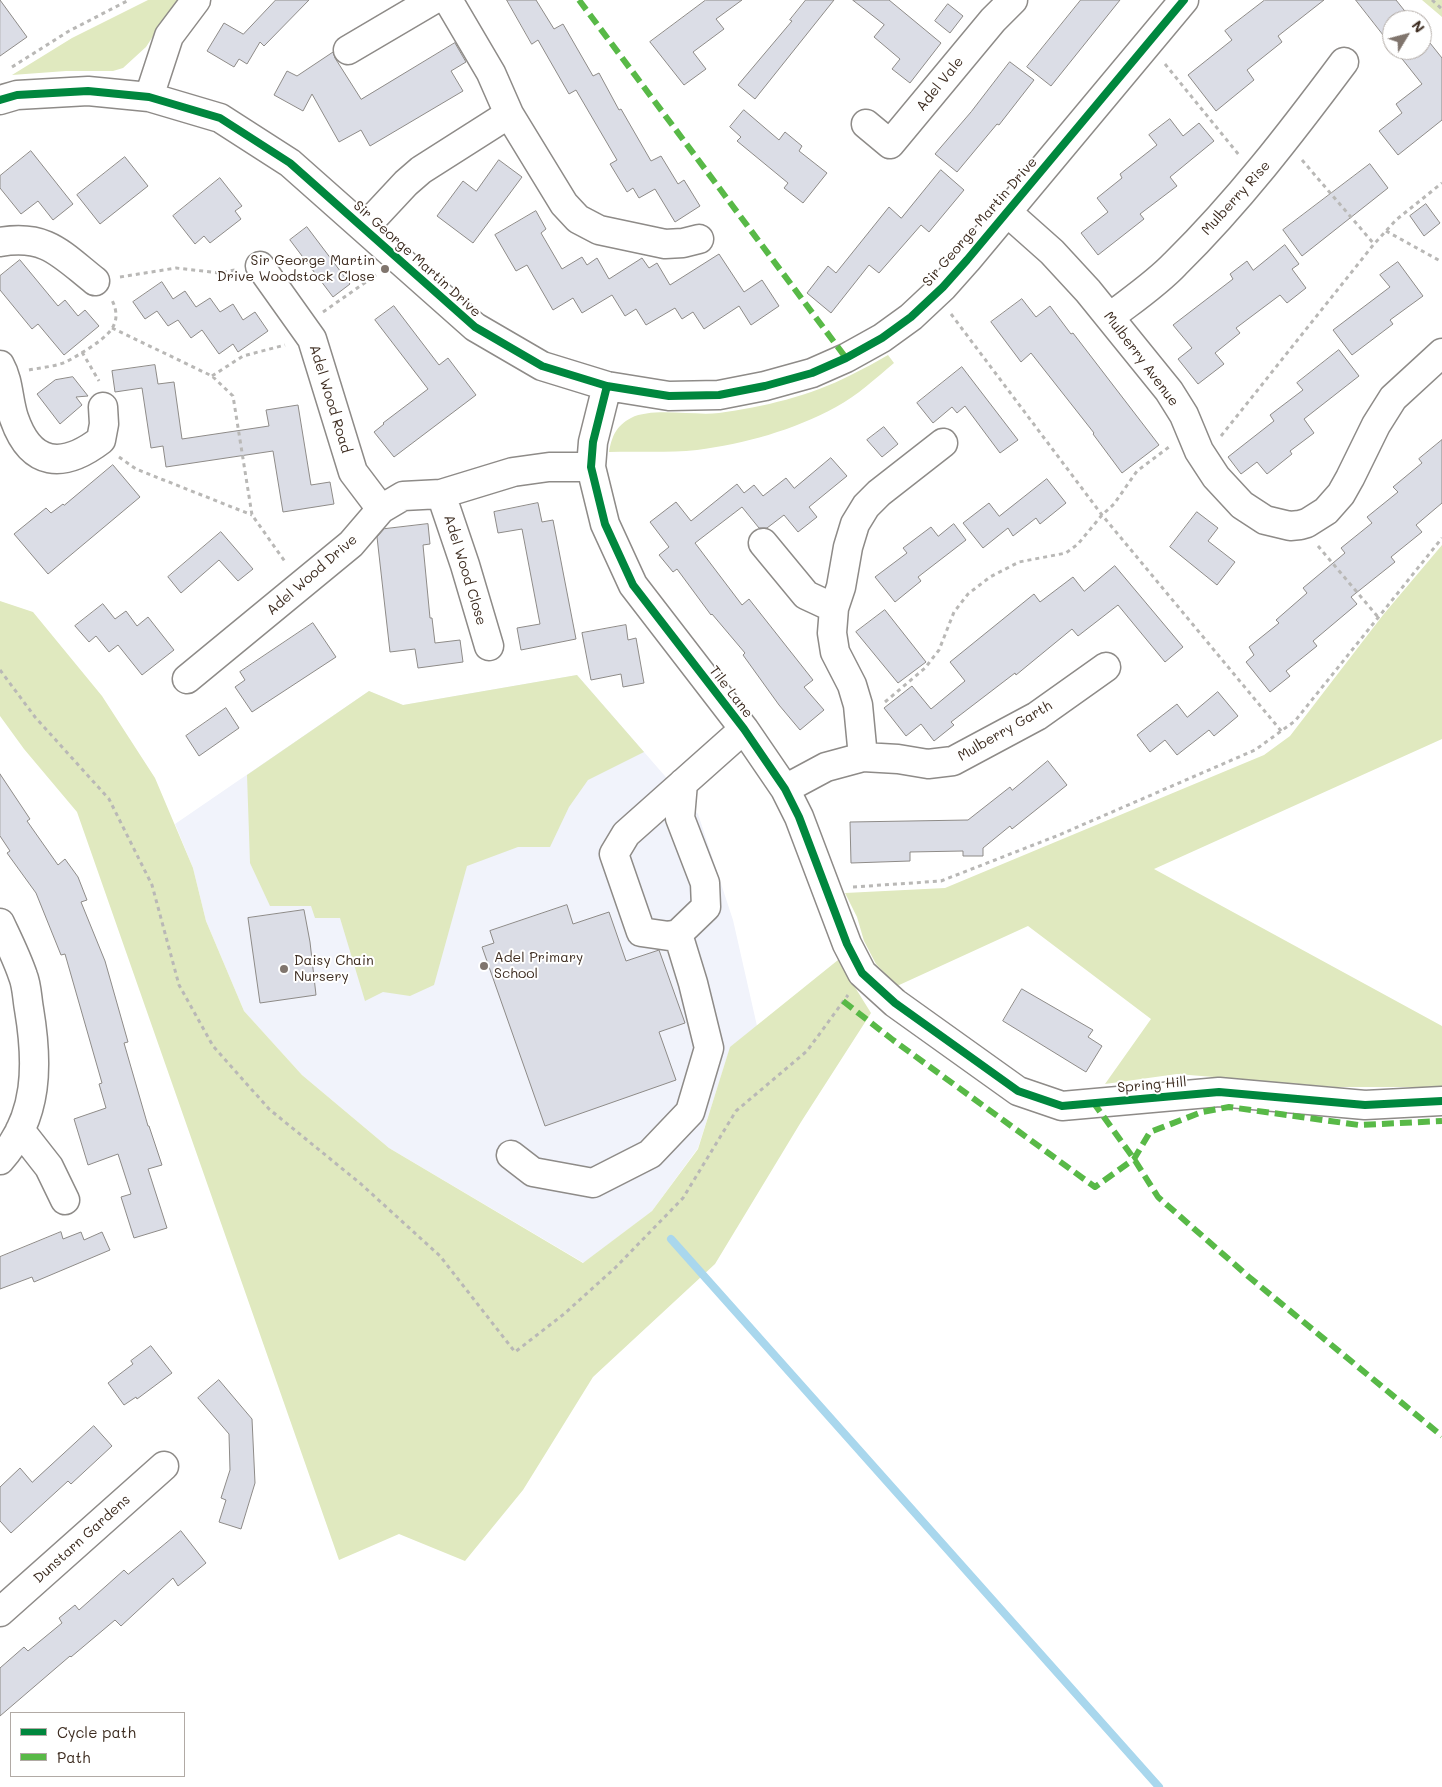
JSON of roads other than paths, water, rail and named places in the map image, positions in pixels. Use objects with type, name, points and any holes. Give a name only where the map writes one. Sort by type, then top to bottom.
[{"type":"street","points":[[149,97],[169,36],[196,0]]},
{"type":"street","points":[[348,50],[433,0]]},
{"type":"street","points":[[448,0],[491,73],[509,114],[564,204],[578,219],[599,230],[665,244],[683,243],[699,239]]},
{"type":"street","name":"Adel Vale","points":[[866,124],[890,144],[993,20],[1013,0]]},
{"type":"street","name":"Sir George Martin Drive","points":[[0,100],[17,95],[88,91],[149,97],[220,118],[290,163],[474,327],[542,366],[607,386],[669,396],[719,395],[812,374],[882,338],[911,317],[936,294],[967,260],[1182,1]]},
{"type":"street","name":"Mulberry Rise","points":[[1110,318],[1174,266],[1256,176],[1285,141],[1344,62]]},
{"type":"street","points":[[364,228],[420,170],[509,114]]},
{"type":"street","name":"Mulberry Avenue","points":[[1007,212],[1052,252],[1110,318],[1169,391],[1184,416],[1203,458],[1216,476],[1242,505],[1265,520],[1290,526],[1300,525],[1307,523],[1326,510],[1341,494],[1376,425],[1393,398],[1442,353]]},
{"type":"street","points":[[0,242],[26,239],[44,243],[64,256],[95,281]]},
{"type":"street","name":"Adel Wood Road","points":[[260,266],[307,332],[353,472],[381,509]]},
{"type":"street","points":[[2,370],[14,417],[22,435],[35,452],[50,460],[65,458],[86,451],[101,440],[104,424],[103,407]]},
{"type":"street","name":"Tile Lane","points":[[607,386],[593,442],[591,467],[605,524],[633,585],[744,729],[786,790],[799,817],[847,944],[862,973],[895,1003]]},
{"type":"street","points":[[864,757],[858,705],[836,652],[832,632],[834,608],[841,587],[848,547],[856,524],[866,506],[879,493],[943,443]]},
{"type":"street","name":"Adel Wood Drive","points":[[187,679],[351,544],[381,509],[403,496],[441,494],[512,472],[549,467],[591,467]]},
{"type":"street","name":"Adel Wood Close","points":[[441,494],[465,565],[489,646]]},
{"type":"street","points":[[762,543],[806,595],[834,608]]},
{"type":"street","name":"Mulberry Garth","points":[[786,790],[826,767],[864,757],[898,759],[928,764],[953,761],[1036,716],[1106,667]]},
{"type":"street","points":[[683,783],[680,818],[706,883],[706,907],[678,934],[669,936],[641,932],[614,854],[626,834],[683,783],[744,729]]},
{"type":"street","points":[[0,923],[23,976],[34,1038],[34,1086],[27,1116],[12,1148],[0,1160]]},
{"type":"street","points":[[511,1154],[533,1172],[593,1183],[650,1154],[690,1112],[709,1048],[693,982],[678,934]]},
{"type":"street","name":"Spring Hill","points":[[895,1003],[1018,1090],[1062,1106],[1219,1092],[1365,1105],[1442,1102]]},
{"type":"street","points":[[20,1130],[50,1167],[65,1200]]},
{"type":"street","name":"Dunstarn Gardens","points":[[0,1612],[164,1466]]},
{"type":"waterway","points":[[671,1239],[1159,1787]]},
{"type":"place","name":"Sir George Martin Drive Woodstock Close","points":[[385,269]]},
{"type":"place","name":"Adel Primary School","points":[[484,966]]},
{"type":"place","name":"Daisy Chain Nursery","points":[[284,969]]}]
